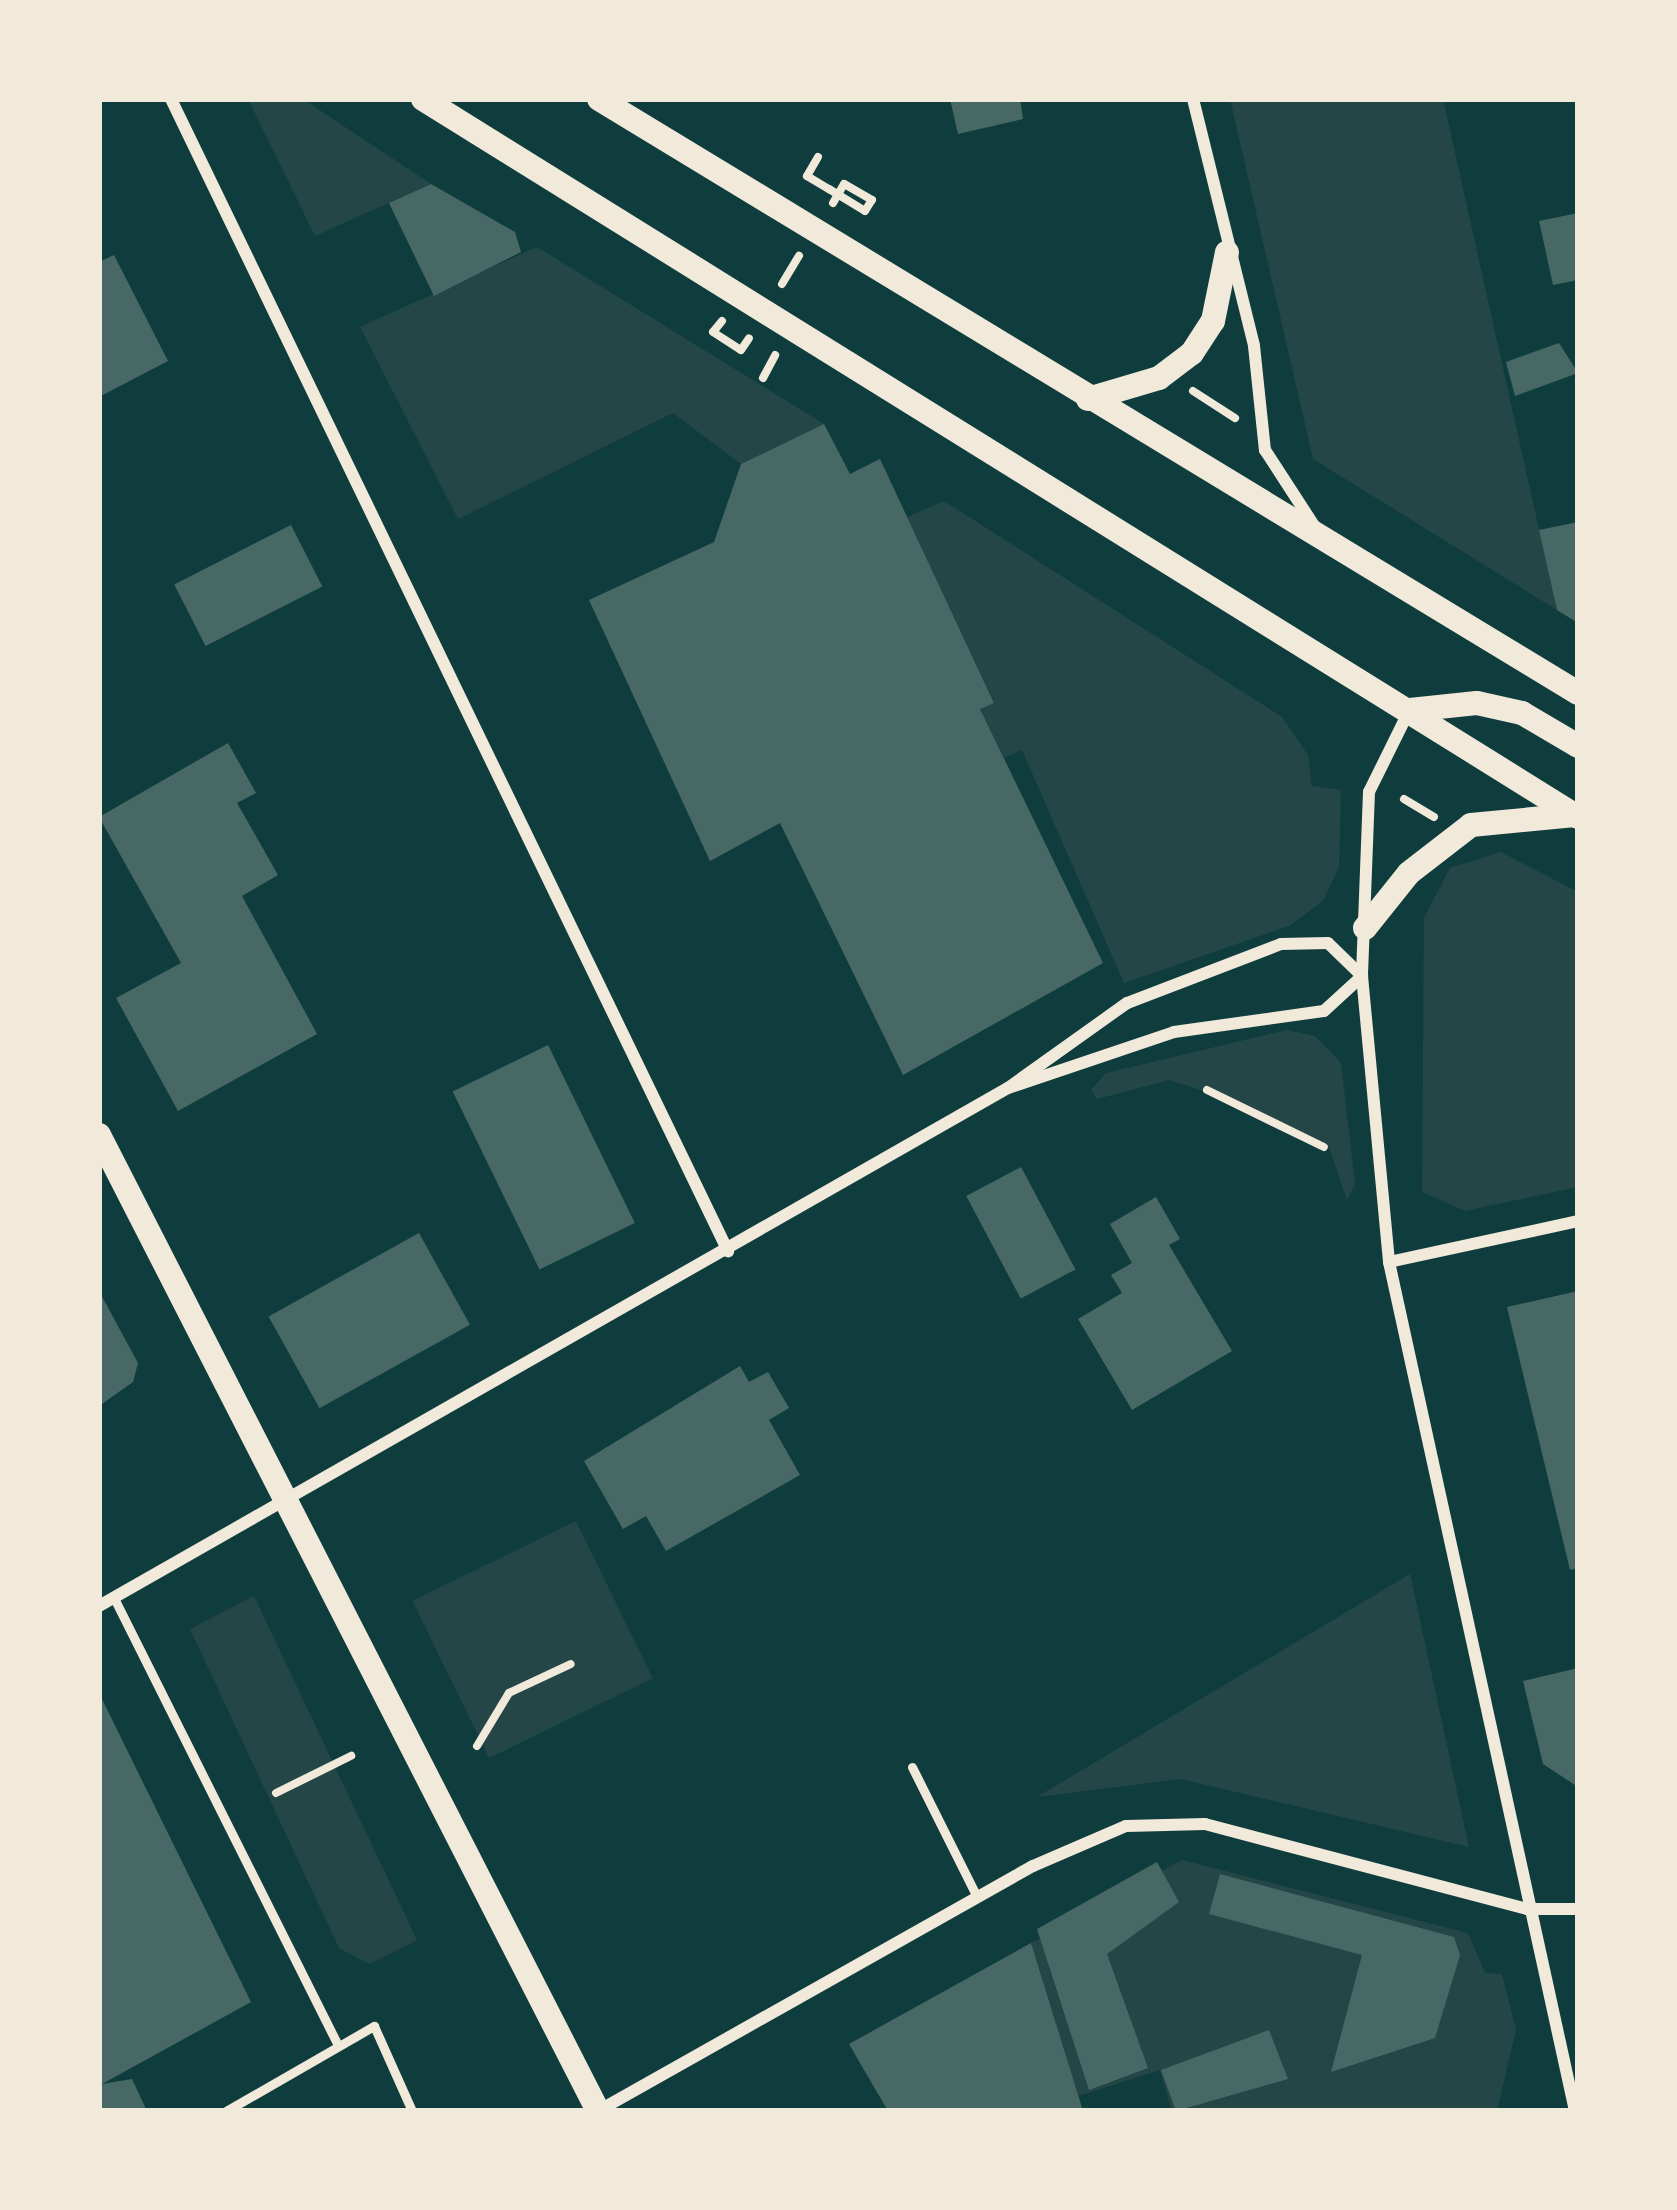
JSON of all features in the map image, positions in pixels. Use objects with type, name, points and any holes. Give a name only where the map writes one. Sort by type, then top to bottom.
[{"type":"main road","points":[[423,99],[1576,816]]},
{"type":"main road","points":[[599,99],[1578,693]]},
{"type":"main road","points":[[1088,399],[1159,379],[1192,353],[1213,321],[1227,252]]},
{"type":"main road","points":[[1409,710],[1477,703],[1522,713],[1578,746]]},
{"type":"main road","points":[[1365,928],[1423,859],[1471,825],[1576,816]]},
{"type":"main road","points":[[99,1135],[598,2111]]},
{"type":"street","points":[[171,99],[728,1251]]},
{"type":"street","points":[[1193,99],[1227,252],[1254,346],[1264,450],[1319,532]]},
{"type":"street","points":[[1409,710],[1370,792],[1362,976],[1389,1262],[1527,1909],[1575,2111]]},
{"type":"street","points":[[99,1606],[1008,1088],[1127,1003],[1281,944],[1328,944],[1362,976]]},
{"type":"street","points":[[1008,1088],[1174,1032],[1324,1011],[1362,976]]},
{"type":"street","points":[[1389,1262],[1578,1221]]},
{"type":"street","points":[[598,2111],[1094,1836],[1177,1821],[1527,1909],[1578,1909]]},
{"type":"lane","points":[[114,1598],[338,2045]]},
{"type":"lane","points":[[912,1767],[977,1897]]},
{"type":"lane","points":[[226,2111],[374,2026],[412,2111]]},
{"type":"path","points":[[818,157],[807,176],[865,212],[872,200],[844,184],[821,220]]},
{"type":"path","points":[[776,295],[810,239]]},
{"type":"path","points":[[713,332],[741,350],[752,332]]},
{"type":"path","points":[[1186,387],[1235,418]]},
{"type":"path","points":[[1404,799],[1435,817]]},
{"type":"path","points":[[1207,1090],[1324,1147]]},
{"type":"path","points":[[477,1746],[509,1693],[571,1664]]},
{"type":"path","points":[[276,1792],[351,1756]]},
{"type":"shaded area","points":[[248,99],[303,99],[431,184],[315,236]]},
{"type":"shaded area","points":[[1230,99],[1443,99],[1557,610],[1313,459]]},
{"type":"shaded area","points":[[537,247],[824,424],[741,464],[673,413],[458,519],[360,327]]},
{"type":"shaded area","points":[[944,501],[1282,717],[1308,755],[1312,786],[1341,790],[1339,867],[1323,901],[1289,926],[1124,983],[1022,750],[1004,758],[980,709],[994,702],[907,517]]},
{"type":"shaded area","points":[[1501,852],[1578,892],[1578,1187],[1465,1211],[1422,1192],[1424,918],[1450,868]]},
{"type":"shaded area","points":[[1287,1030],[1315,1036],[1341,1063],[1355,1184],[1347,1200],[1329,1147],[1237,1101],[1169,1080],[1097,1099],[1091,1090],[1106,1073]]},
{"type":"shaded area","points":[[576,1521],[653,1678],[489,1758],[412,1601]]},
{"type":"shaded area","points":[[1410,1574],[1469,1847],[1181,1779],[1037,1797]]},
{"type":"shaded area","points":[[254,1596],[417,1940],[369,1964],[339,1948],[190,1629]]},
{"type":"shaded area","points":[[1182,1860],[1468,1933],[1485,1973],[1502,1974],[1516,2030],[1497,2111],[1172,2111],[1160,2070],[1078,2096],[1031,1943]]},
{"type":"building","points":[[950,99],[1020,99],[1023,119],[958,134]]},
{"type":"building","points":[[431,184],[515,232],[521,252],[434,296],[389,203]]},
{"type":"building","points":[[1578,213],[1578,280],[1553,285],[1539,221]]},
{"type":"building","points":[[114,255],[168,361],[99,397],[99,262]]},
{"type":"building","points":[[1559,343],[1578,373],[1515,396],[1506,362]]},
{"type":"building","points":[[824,424],[850,474],[880,459],[994,703],[980,709],[1103,963],[903,1075],[780,823],[710,861],[589,600],[714,542],[741,464]]},
{"type":"building","points":[[1578,522],[1578,623],[1557,610],[1539,530]]},
{"type":"building","points":[[291,525],[322,586],[206,646],[174,584]]},
{"type":"building","points":[[228,743],[256,793],[237,803],[278,875],[242,896],[317,1034],[178,1111],[116,998],[181,963],[99,817]]},
{"type":"building","points":[[548,1045],[635,1223],[540,1269],[453,1091]]},
{"type":"building","points":[[1021,1167],[1075,1269],[1021,1299],[966,1196]]},
{"type":"building","points":[[1156,1197],[1180,1239],[1169,1245],[1232,1351],[1132,1410],[1078,1319],[1122,1293],[1111,1275],[1132,1263],[1110,1224]]},
{"type":"building","points":[[419,1233],[470,1325],[319,1408],[269,1316]]},
{"type":"building","points":[[99,1291],[138,1363],[133,1382],[99,1406]]},
{"type":"building","points":[[1578,1291],[1578,1568],[1570,1570],[1507,1307]]},
{"type":"building","points":[[740,1366],[749,1382],[768,1372],[789,1408],[769,1420],[800,1475],[666,1551],[646,1516],[623,1529],[584,1461]]},
{"type":"building","points":[[1578,1668],[1578,1787],[1543,1764],[1523,1681]]},
{"type":"building","points":[[99,1693],[251,2002],[102,2084],[132,2079],[147,2111],[99,2111]]},
{"type":"building","points":[[1157,1862],[1179,1902],[1107,1954],[1148,2068],[1089,2090],[1037,1929]]},
{"type":"building","points":[[1220,1874],[1454,1937],[1460,1955],[1435,2038],[1331,2072],[1362,1955],[1209,1914]]},
{"type":"building","points":[[1031,1943],[1083,2111],[888,2111],[849,2044]]},
{"type":"building","points":[[1269,2030],[1288,2079],[1176,2111],[1161,2070]]}]
